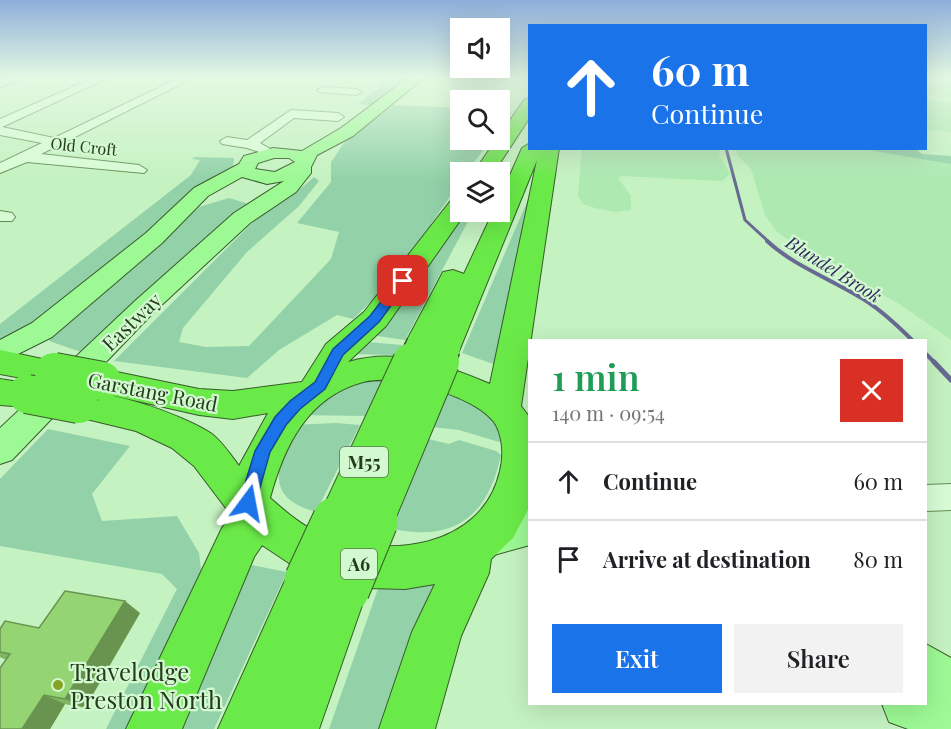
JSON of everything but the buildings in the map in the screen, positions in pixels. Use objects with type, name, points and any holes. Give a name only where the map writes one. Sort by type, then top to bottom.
[{"type":"highway","points":[[491,162],[525,111]]},
{"type":"highway","points":[[509,162],[528,123]]},
{"type":"highway","name":"M55","points":[[246,729],[327,585],[434,346],[531,150]]},
{"type":"highway","points":[[513,416],[508,371],[549,150]]},
{"type":"highway","points":[[314,390],[338,352],[375,319],[450,218]]},
{"type":"highway","name":"M55","points":[[434,346],[481,222]]},
{"type":"highway","name":"A6","points":[[399,368],[454,383],[513,416],[520,440],[520,475],[505,512],[477,543],[443,561],[423,565],[393,567],[340,561],[310,553],[290,542],[253,509],[262,451],[280,421],[314,390],[355,370],[399,368]]},
{"type":"highway","name":"Garstang Road","points":[[14,378],[90,392],[232,405],[314,390]]},
{"type":"highway","name":"Garstang Road","points":[[90,392],[175,430],[209,455],[229,483],[253,509]]},
{"type":"highway","points":[[154,729],[253,509]]},
{"type":"highway","points":[[407,729],[437,632],[466,573],[477,543]]},
{"type":"highway","name":"M55","points":[[291,729],[327,585]]},
{"type":"main road","name":"Eastway","points":[[261,164],[297,179],[302,172],[303,164],[315,149],[347,132],[374,111]]},
{"type":"main road","name":"Eastway","points":[[261,164],[347,132]]},
{"type":"main road","points":[[14,378],[25,351],[42,330],[154,238],[201,192],[238,179],[261,164],[300,155],[303,164]]},
{"type":"main road","name":"Eastway","points":[[0,450],[144,307],[242,218],[261,164]]},
{"type":"main road","name":"A6","points":[[477,543],[528,528]]},
{"type":"main road","points":[[927,669],[951,689]]},
{"type":"main road","points":[[910,705],[925,711],[945,729]]},
{"type":"street","points":[[0,124],[29,111]]},
{"type":"street","points":[[0,169],[120,111]]},
{"type":"street","points":[[270,111],[338,117]]},
{"type":"street","points":[[227,141],[261,164],[291,114]]},
{"type":"street","points":[[0,132],[56,142]]},
{"type":"street","name":"Old Croft","points":[[24,157],[139,170]]},
{"type":"street","points":[[927,498],[951,497]]},
{"type":"green space","points":[[386,111],[450,111],[450,150],[483,150],[474,162],[450,162],[450,196],[391,282],[353,319],[337,315],[279,350],[247,378],[114,361],[250,225],[314,177],[319,181],[299,206],[247,252],[183,328],[179,342],[206,347],[249,346],[331,259],[339,232],[297,223],[331,182],[331,162],[344,143]]},
{"type":"green space","points":[[927,111],[951,111],[951,132],[927,130]]},
{"type":"green space","points":[[582,150],[720,150],[719,155],[730,174],[722,181],[621,176],[618,178],[631,196],[631,210],[616,212],[595,208],[583,204],[578,196]]},
{"type":"green space","points":[[737,150],[873,150],[951,164],[951,340],[901,305],[802,249],[777,232],[765,215],[751,169],[736,154]]},
{"type":"green space","points":[[868,150],[917,150],[922,154],[951,156],[951,164]]},
{"type":"green space","points":[[195,157],[234,158],[233,167],[25,334],[0,339],[0,324],[191,175],[200,160],[192,159]]},
{"type":"green space","points":[[536,181],[502,367],[462,353]]},
{"type":"green space","points":[[229,198],[246,203],[247,208],[87,354],[49,341],[61,327],[199,207]]},
{"type":"green space","points":[[452,222],[468,222],[405,340],[371,335]]},
{"type":"green space","points":[[367,342],[403,345],[396,355],[343,354]]},
{"type":"green space","points":[[385,378],[365,416],[297,415],[325,386]]},
{"type":"green space","points":[[447,389],[488,407],[504,440],[499,442],[459,430],[432,427]]},
{"type":"green space","points":[[336,423],[360,425],[316,512],[299,506],[288,498],[281,489],[280,467],[292,425]]},
{"type":"green space","points":[[48,429],[130,446],[92,494],[102,521],[177,516],[199,553],[202,577],[129,729],[106,729],[177,589],[162,574],[0,546],[0,479]]},
{"type":"green space","points":[[428,439],[449,444],[459,440],[496,451],[501,455],[495,476],[477,509],[465,520],[434,532],[393,529]]},
{"type":"green space","points":[[247,564],[287,572],[214,729],[170,729]]},
{"type":"green space","points":[[381,580],[455,581],[392,729],[329,729]]},
{"type":"waterway","name":"Blundel Brook","points":[[727,150],[745,220],[769,242]]},
{"type":"waterway","name":"Blundel Brook","points":[[767,241],[799,264],[873,305],[911,339]]},
{"type":"waterway","name":"Blundel Brook","points":[[927,355],[934,362]]},
{"type":"waterway","name":"Blundel Brook","points":[[934,362],[951,380]]},
{"type":"place","name":"Travelodge Preston North","points":[[58,685]]},
{"type":"route","points":[[248,503],[262,451],[280,421],[307,394],[320,385],[338,352],[367,328],[403,281]]}]
